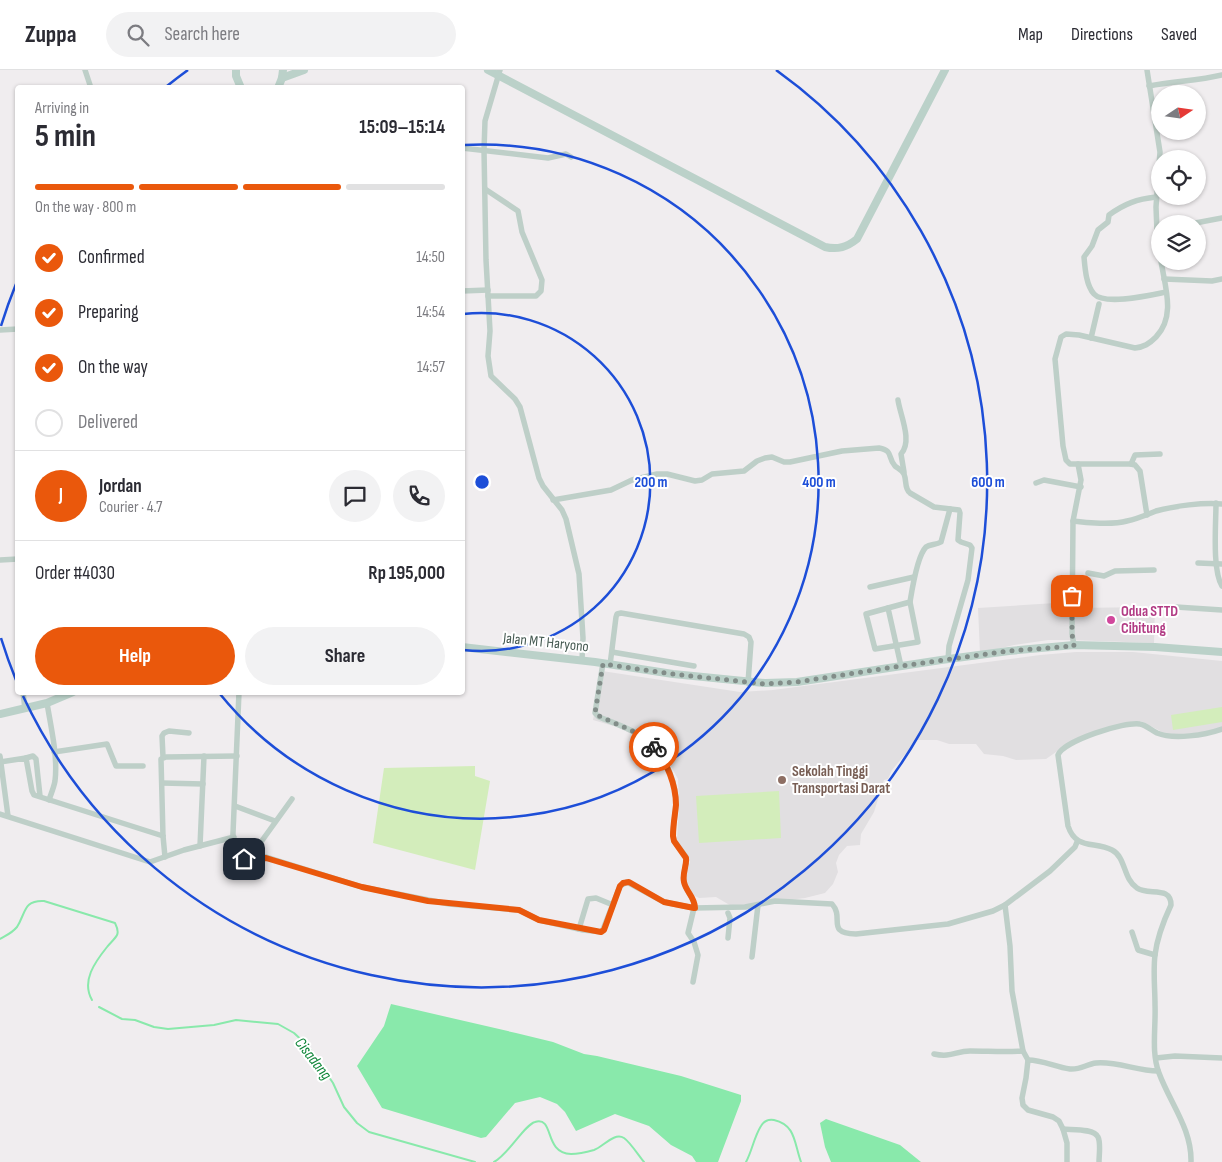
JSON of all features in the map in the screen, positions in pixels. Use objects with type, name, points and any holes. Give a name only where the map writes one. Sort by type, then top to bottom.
[{"type":"main road","points":[[236,70],[239,85]]},
{"type":"main road","points":[[282,74],[304,70]]},
{"type":"main road","points":[[488,70],[499,73],[825,247],[831,248],[845,247],[856,239],[945,70]]},
{"type":"main road","name":"Jalan MT Haryono","points":[[465,646],[748,683],[797,682],[1008,651],[1074,646],[1155,647],[1222,652]]},
{"type":"main road","points":[[0,714],[47,703],[66,695]]},
{"type":"street","points":[[85,70],[90,85]]},
{"type":"street","points":[[1147,70],[1160,150]]},
{"type":"street","points":[[499,73],[484,121],[489,369],[494,381],[515,399],[520,407],[539,478],[562,510],[566,519],[579,574],[583,638],[582,660]]},
{"type":"street","points":[[1149,86],[1173,81],[1202,80],[1222,75]]},
{"type":"street","points":[[465,148],[548,158],[566,154],[571,156]]},
{"type":"street","points":[[465,291],[536,296],[541,291],[542,280],[522,232],[518,211],[484,189]]},
{"type":"street","points":[[1151,197],[1132,201],[1109,215],[1108,222],[1098,230],[1092,246],[1084,257],[1088,280],[1094,294],[1099,297],[1111,300],[1166,292]]},
{"type":"street","points":[[1206,220],[1222,218]]},
{"type":"street","points":[[1147,515],[1140,471],[1135,465],[1070,464],[1066,460],[1055,359],[1062,337],[1066,334],[1135,348],[1143,347],[1157,336],[1166,324],[1168,317],[1162,270]]},
{"type":"street","points":[[1164,279],[1212,281],[1222,279]]},
{"type":"street","points":[[1091,338],[1099,304]]},
{"type":"street","points":[[0,330],[15,328]]},
{"type":"street","points":[[898,400],[900,413],[906,428],[904,450],[901,454],[907,491],[934,507],[958,510],[960,513],[958,538],[961,542],[970,545],[972,552],[968,580],[949,646],[948,660]]},
{"type":"street","points":[[553,500],[611,490],[632,480],[657,474],[667,474],[695,481],[702,480],[712,474],[744,471],[757,461],[765,458],[772,457],[784,462],[790,462],[842,451],[879,448],[890,453],[894,465],[904,473]]},
{"type":"street","points":[[1131,464],[1135,455],[1160,454]]},
{"type":"street","points":[[1074,646],[1072,634],[1073,521],[1082,480],[1078,464]]},
{"type":"street","points":[[1036,483],[1044,480],[1081,486]]},
{"type":"street","points":[[1073,521],[1091,524],[1124,522],[1176,507],[1219,504],[1218,579],[1222,586]]},
{"type":"street","points":[[910,602],[867,614],[874,649],[917,643],[919,641],[910,602],[914,577],[926,547],[941,542],[950,509]]},
{"type":"street","points":[[0,560],[15,559]]},
{"type":"street","points":[[1198,563],[1219,564]]},
{"type":"street","points":[[1088,573],[1104,576],[1115,571],[1154,570]]},
{"type":"street","points":[[870,587],[914,577]]},
{"type":"street","points":[[1176,607],[1222,610]]},
{"type":"street","points":[[888,608],[901,666]]},
{"type":"street","points":[[693,982],[698,955],[694,942],[688,933],[695,908],[684,881],[683,874],[686,858],[674,841],[675,790],[666,764],[659,753],[639,734],[599,717],[595,713],[606,664],[612,652],[616,614],[621,613],[744,634],[749,637],[751,642],[748,683]]},
{"type":"street","points":[[612,652],[694,666]]},
{"type":"street","points":[[24,695],[25,709]]},
{"type":"street","points":[[239,695],[232,858],[266,858],[362,887],[449,904],[519,910],[539,920],[602,932],[620,886],[623,883],[629,882],[664,902],[695,908],[728,910]]},
{"type":"street","points":[[47,703],[54,752],[55,782],[49,800]]},
{"type":"street","points":[[1191,1162],[1189,1140],[1182,1119],[1165,1090],[1158,1071],[1156,1058],[1154,1033],[1155,955],[1162,927],[1171,904],[1169,897],[1164,892],[1143,891],[1136,888],[1127,877],[1119,856],[1113,851],[1077,842],[1068,826],[1058,755],[1063,749],[1083,738],[1104,730],[1134,724],[1140,724],[1163,734],[1190,736],[1222,729]]},
{"type":"street","points":[[165,857],[162,836],[162,736],[168,731],[189,732]]},
{"type":"street","points":[[54,752],[107,744],[116,766],[143,766]]},
{"type":"street","points":[[0,756],[8,816]]},
{"type":"street","points":[[0,762],[33,756],[36,759],[40,796]]},
{"type":"street","points":[[200,846],[204,756]]},
{"type":"street","points":[[163,757],[237,756]]},
{"type":"street","points":[[26,758],[34,795],[162,836]]},
{"type":"street","points":[[162,783],[203,784]]},
{"type":"street","points":[[261,842],[292,799]]},
{"type":"street","points":[[235,806],[275,821]]},
{"type":"street","points":[[0,814],[150,862],[234,837]]},
{"type":"street","points":[[720,912],[776,901],[832,904],[835,908],[836,927],[838,930],[848,934],[948,924],[993,911],[1005,904],[1050,871],[1075,847],[1077,842]]},
{"type":"street","points":[[579,929],[588,899],[596,898],[613,905]]},
{"type":"street","points":[[752,957],[758,904]]},
{"type":"street","points":[[1005,904],[1010,946],[1012,991],[1024,1051],[1028,1060],[1022,1098],[1023,1105],[1028,1110],[1053,1117],[1059,1121],[1066,1143],[1067,1162]]},
{"type":"street","points":[[728,910],[730,918],[728,938]]},
{"type":"street","points":[[1132,932],[1138,950],[1155,955]]},
{"type":"street","points":[[934,1054],[944,1056],[969,1051],[1024,1051]]},
{"type":"street","points":[[1156,1058],[1222,1058]]},
{"type":"street","points":[[1028,1060],[1041,1061],[1069,1069],[1078,1069],[1095,1063],[1158,1071]]},
{"type":"street","points":[[1063,1129],[1091,1132],[1097,1135],[1099,1138],[1099,1162]]},
{"type":"shaded area","points":[[1071,602],[1071,608],[1155,607],[1154,643],[1048,640],[980,653],[978,608]]},
{"type":"shaded area","name":"Sekolah Tinggi Transportasi Darat","points":[[1076,652],[1133,652],[1222,661],[1222,730],[1178,735],[1162,732],[1141,721],[1097,732],[1066,745],[1046,759],[1016,760],[1003,756],[984,754],[976,744],[949,744],[937,740],[917,740],[892,770],[888,779],[884,780],[874,812],[861,834],[860,845],[847,846],[839,855],[836,863],[838,872],[833,884],[825,893],[805,898],[733,907],[716,897],[699,898],[693,895],[687,888],[685,877],[690,862],[678,844],[677,839],[678,779],[667,759],[638,737],[617,727],[593,720],[602,671],[740,692],[773,690],[1040,655]]},
{"type":"shaded area","points":[[1222,707],[1222,722],[1173,730],[1171,715]]},
{"type":"shaded area","points":[[475,766],[475,776],[490,781],[475,870],[373,843],[384,768]]},
{"type":"shaded area","points":[[779,791],[781,838],[699,843],[696,796]]},
{"type":"shaded area","points":[[391,1004],[553,1042],[584,1054],[681,1076],[741,1095],[741,1101],[718,1162],[696,1162],[692,1156],[671,1145],[649,1126],[615,1114],[576,1131],[565,1112],[557,1104],[540,1097],[515,1103],[486,1137],[481,1138],[382,1108],[357,1066],[384,1026]]},
{"type":"shaded area","points":[[826,1119],[900,1145],[921,1162],[831,1162],[825,1147],[820,1123]]},
{"type":"waterway","name":"Cisadang","points":[[0,939],[17,927],[26,908],[37,901],[44,901],[115,923],[118,930],[117,935],[98,959],[91,972],[88,986],[92,1000]]},
{"type":"waterway","name":"Cisadang","points":[[99,1007],[122,1019],[135,1020],[154,1027],[168,1029],[214,1025],[236,1020],[278,1024],[294,1033],[308,1046],[333,1083],[344,1107],[357,1123],[369,1132],[475,1162]]},
{"type":"waterway","name":"Cisadang","points":[[746,1162],[761,1126],[766,1121],[772,1120],[781,1122],[790,1130],[801,1162]]},
{"type":"waterway","name":"Cisadang","points":[[494,1162],[535,1122],[545,1124],[556,1148],[562,1152],[574,1154],[591,1151],[612,1138],[620,1137],[629,1143],[644,1162]]},
{"type":"way so far","points":[[654,747],[639,734],[599,717],[595,713],[603,664],[765,684],[797,682],[1008,651],[1074,646],[1072,634],[1072,596]]},
{"type":"place","name":"Odua STTD Cibitung","points":[[1111,620]]},
{"type":"place","name":"Sekolah Tinggi Transportasi Darat","points":[[782,780]]},
{"type":"route","points":[[244,859],[266,858],[362,887],[428,901],[524,911],[539,920],[590,931],[602,932],[604,930],[620,886],[625,882],[629,882],[664,902],[695,908],[695,903],[684,881],[683,874],[686,858],[678,848],[673,836],[676,803],[675,790],[666,764],[654,747]]}]
